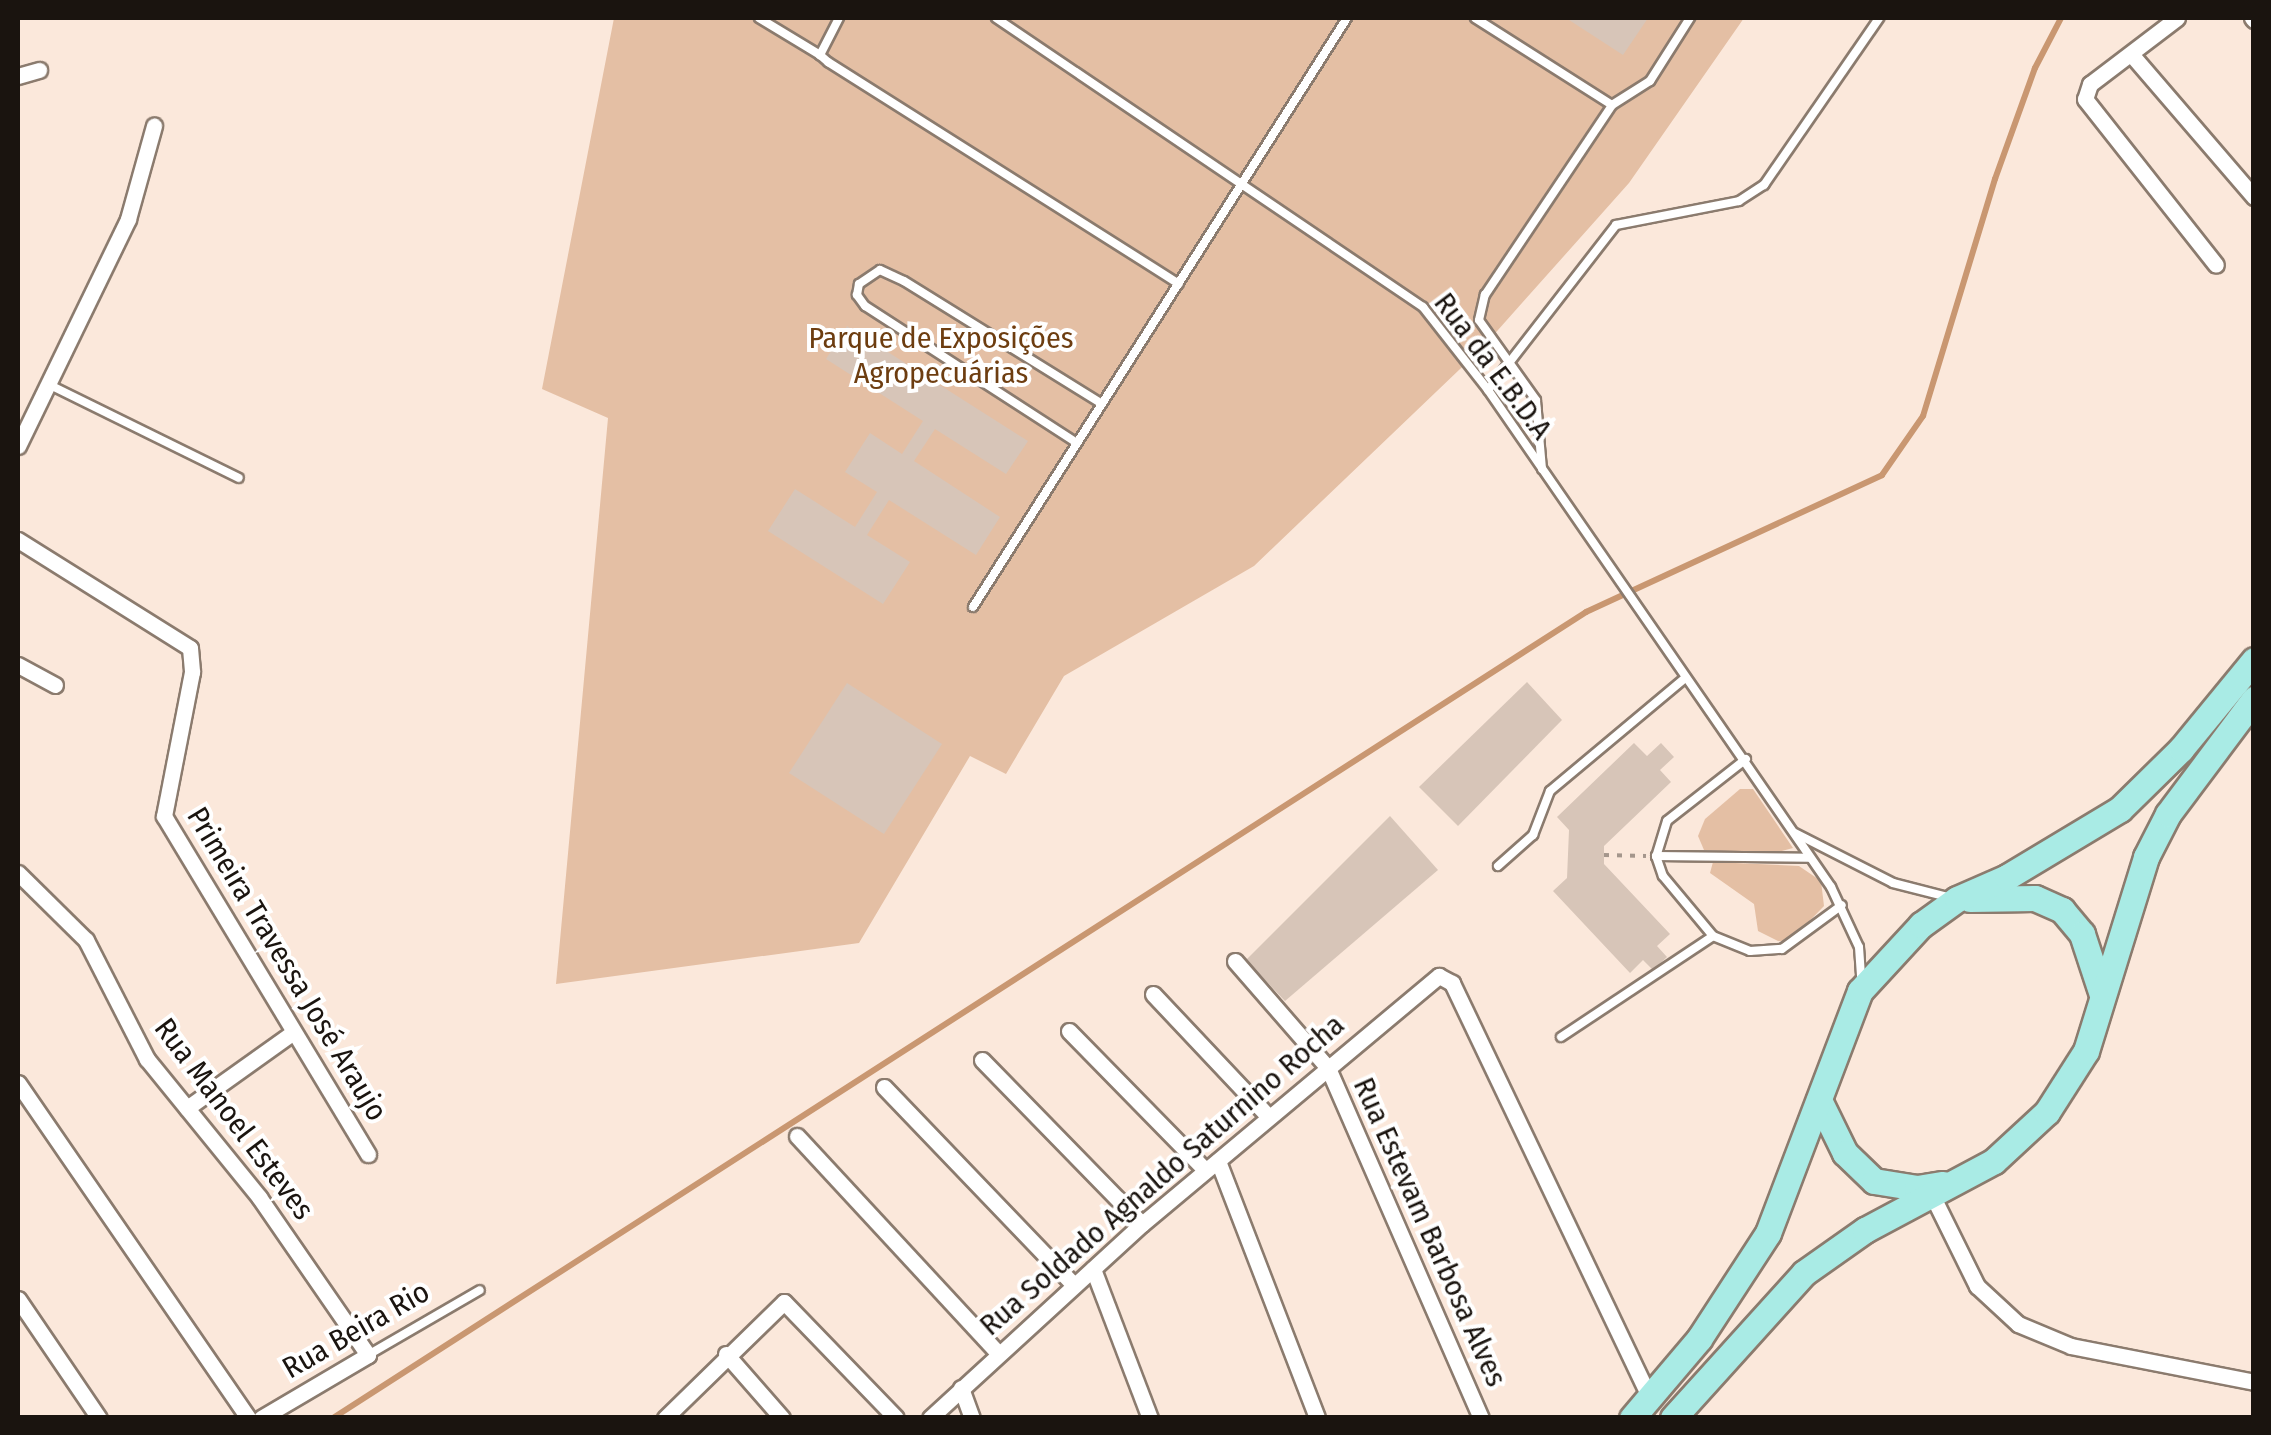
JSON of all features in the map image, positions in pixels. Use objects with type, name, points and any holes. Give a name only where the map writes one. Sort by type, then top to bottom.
[{"type":"main road","points":[[1632,1418],[1753,1262],[1788,1191],[1860,991],[1921,925],[1957,899],[2024,868],[2120,809],[2181,749],[2254,660]]},
{"type":"main road","points":[[1672,1418],[1804,1273],[2023,1140],[2047,1112],[2086,1051],[2146,857],[2168,814],[2250,712]]},
{"type":"main road","points":[[1957,899],[2035,898],[2062,910],[2089,949],[2103,1000]]},
{"type":"main road","points":[[1819,1100],[1844,1153],[1874,1180],[1917,1188],[1962,1180]]},
{"type":"street","points":[[2178,18],[2090,84],[2085,99],[2216,265]]},
{"type":"street","points":[[2131,54],[2254,197]]},
{"type":"street","points":[[18,76],[40,70]]},
{"type":"street","points":[[18,446],[52,386],[128,219],[154,126]]},
{"type":"street","name":"Primeira Travessa José Araujo","points":[[18,540],[190,648],[192,672],[164,816],[368,1154]]},
{"type":"street","points":[[18,665],[55,685]]},
{"type":"street","name":"Rua Manoel Esteves","points":[[18,873],[86,940],[138,1045],[260,1197],[368,1355]]},
{"type":"street","name":"Rua Estevam Barbosa Alves","points":[[1235,961],[1328,1068],[1482,1418]]},
{"type":"street","name":"Rua Soldado Agnaldo Saturnino Rocha","points":[[930,1418],[1142,1224],[1433,977],[1452,983],[1650,1398]]},
{"type":"street","points":[[1153,994],[1268,1116]]},
{"type":"street","points":[[1069,1031],[1211,1166],[1317,1418]]},
{"type":"street","points":[[186,1108],[292,1033]]},
{"type":"street","points":[[982,1060],[1142,1224]]},
{"type":"street","points":[[18,1083],[248,1418]]},
{"type":"street","points":[[884,1087],[1074,1285]]},
{"type":"street","points":[[797,1136],[998,1353]]},
{"type":"street","points":[[1932,1195],[1977,1286],[2018,1324],[2071,1346],[2254,1382]]},
{"type":"street","points":[[1092,1269],[1150,1418]]},
{"type":"street","points":[[18,1299],[99,1418]]},
{"type":"street","points":[[665,1418],[779,1303],[793,1306],[896,1418]]},
{"type":"street","points":[[726,1354],[782,1418]]},
{"type":"street","name":"Rua Beira Rio","points":[[261,1418],[368,1355]]},
{"type":"street","points":[[960,1388],[972,1418]]},
{"type":"lane","points":[[760,18],[1179,284]]},
{"type":"lane","points":[[820,55],[839,18]]},
{"type":"lane","name":"Rua da E.B.D.A","points":[[996,18],[1240,188],[1411,296],[1488,390],[1652,632],[1746,759],[1842,906],[1859,947],[1860,991]]},
{"type":"lane","points":[[972,607],[1347,18]]},
{"type":"lane","points":[[1475,18],[1612,105]]},
{"type":"lane","points":[[1542,470],[1536,400],[1510,362],[1484,334],[1485,295],[1612,105],[1650,81],[1690,18]]},
{"type":"lane","points":[[1488,390],[1616,225],[1739,201],[1764,185],[1878,18]]},
{"type":"lane","points":[[1077,443],[865,306],[856,295],[858,284],[880,270],[904,280],[1102,404]]},
{"type":"lane","points":[[52,386],[239,478]]},
{"type":"lane","points":[[1498,866],[1534,835],[1550,791],[1685,678]]},
{"type":"lane","points":[[1746,759],[1667,821],[1656,856],[1663,876],[1713,936],[1750,951],[1782,949],[1842,906]]},
{"type":"lane","points":[[1790,830],[1893,882],[1957,899]]},
{"type":"lane","points":[[1656,856],[1809,858]]},
{"type":"lane","points":[[1561,1036],[1713,936]]},
{"type":"lane","name":"Rua Beira Rio","points":[[368,1355],[480,1290]]},
{"type":"path","points":[[1604,854],[1656,856]]},
{"type":"green space","name":"Parque de Exposições Agropecuárias","points":[[614,18],[1744,18],[1629,183],[1482,348],[1254,566],[1064,676],[1006,774],[970,756],[859,943],[556,984],[608,418],[542,389]]},
{"type":"green space","points":[[1740,789],[1753,789],[1793,848],[1770,854],[1704,850],[1698,836],[1705,819]]},
{"type":"green space","points":[[1713,862],[1799,866],[1821,881],[1824,906],[1789,942],[1778,941],[1758,931],[1754,904],[1710,873]]},
{"type":"building","points":[[1566,18],[1648,18],[1623,55]]},
{"type":"building","points":[[847,326],[1028,441],[1006,474],[935,429],[914,461],[1000,517],[976,555],[889,500],[867,535],[910,562],[883,604],[768,531],[795,489],[855,527],[877,492],[845,472],[870,433],[902,454],[923,421],[826,359]]},
{"type":"building","points":[[1527,682],[1562,720],[1458,826],[1419,787]]},
{"type":"building","points":[[847,683],[942,744],[884,834],[789,773]]},
{"type":"building","points":[[1634,743],[1647,756],[1661,743],[1674,757],[1660,770],[1671,782],[1604,846],[1604,864],[1670,934],[1657,946],[1667,957],[1653,970],[1643,960],[1630,973],[1553,891],[1567,878],[1569,830],[1557,817]]},
{"type":"building","points":[[1390,816],[1438,870],[1285,1001],[1246,960]]},
{"type":"waterway","points":[[333,1418],[1586,612],[1882,475],[1923,416],[1995,179],[2035,68],[2061,18]]}]
